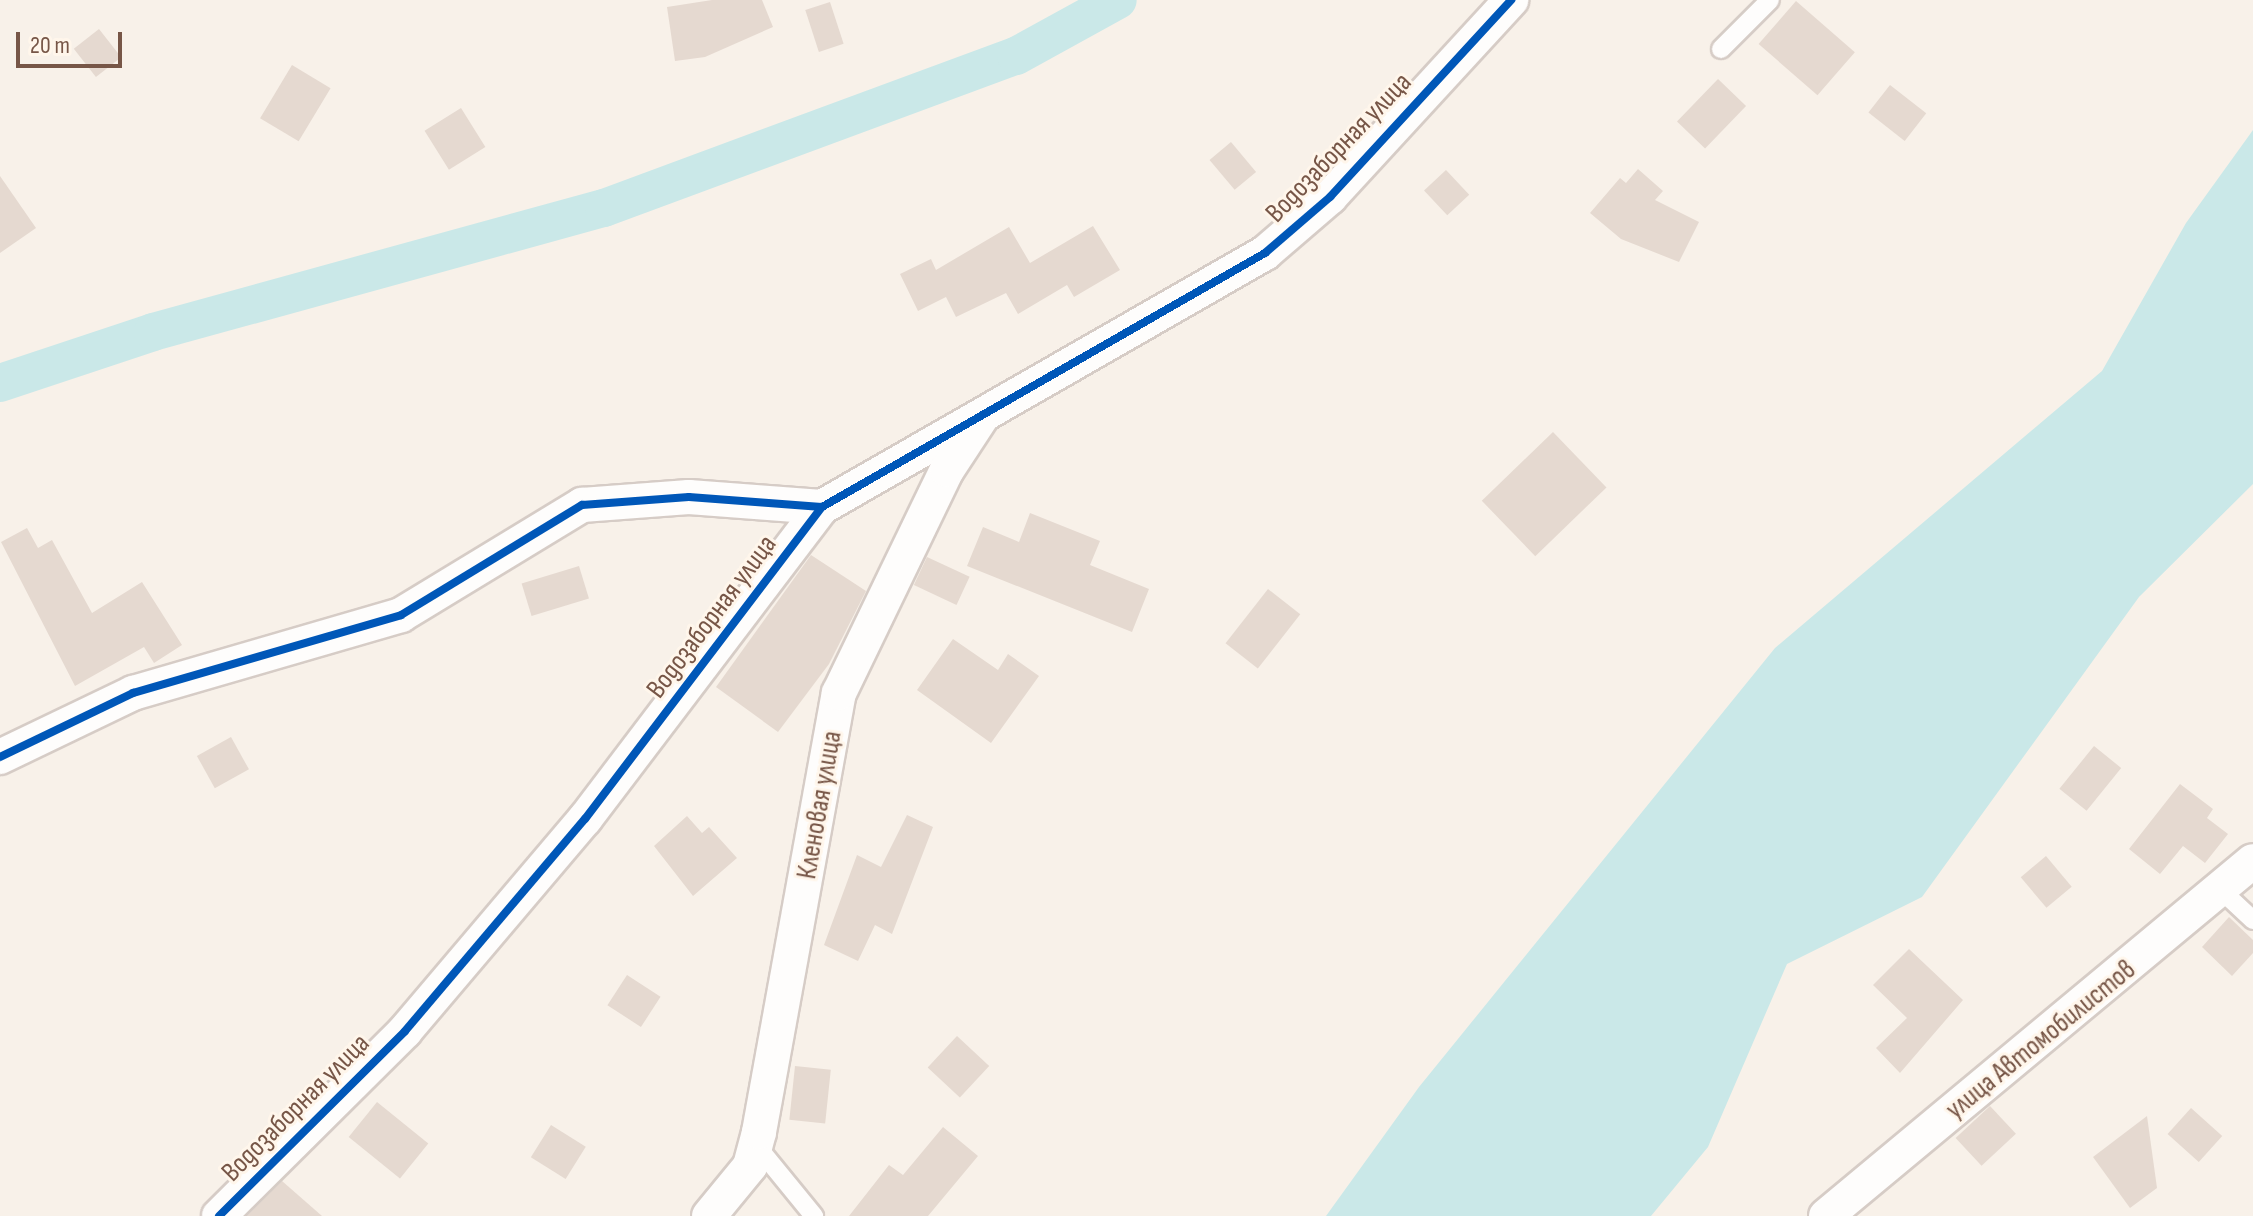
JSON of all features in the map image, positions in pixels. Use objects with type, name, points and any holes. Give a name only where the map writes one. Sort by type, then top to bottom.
[{"type":"street","name":"Водозаборная улица","points":[[219,1216],[405,1031],[604,795],[822,507],[1265,253],[1330,197],[1511,0]]},
{"type":"street","name":"Кленовая улица","points":[[709,1216],[750,1166],[756,1145],[839,693],[947,470],[986,411]]},
{"type":"street","points":[[0,757],[133,693],[401,615],[582,505],[689,497],[822,507]]},
{"type":"street","name":"улица Автомобилистов","points":[[1826,1216],[2223,892],[2253,861]]},
{"type":"lane","points":[[1721,49],[1770,0]]},
{"type":"lane","points":[[2223,892],[2253,920]]},
{"type":"lane","points":[[756,1145],[814,1216]]},
{"type":"water","points":[[2253,130],[2253,484],[2139,597],[1922,897],[1787,964],[1708,1147],[1651,1216],[1326,1216],[1419,1087],[1775,648],[2102,371],[2186,223]]},
{"type":"building","points":[[712,0],[762,0],[773,27],[705,57],[675,61],[667,7]]},
{"type":"building","points":[[1796,1],[1855,52],[1817,95],[1759,44]]},
{"type":"building","points":[[830,2],[844,44],[819,52],[805,10]]},
{"type":"building","points":[[99,29],[121,57],[96,77],[74,49]]},
{"type":"building","points":[[292,65],[331,88],[299,141],[260,118]]},
{"type":"building","points":[[1718,79],[1746,106],[1705,149],[1677,121]]},
{"type":"building","points":[[1890,85],[1926,113],[1905,141],[1868,113]]},
{"type":"building","points":[[461,108],[485,147],[449,170],[425,131]]},
{"type":"building","points":[[1231,142],[1256,172],[1235,190],[1210,160]]},
{"type":"building","points":[[1638,169],[1663,191],[1655,200],[1699,222],[1679,262],[1621,239],[1590,213],[1620,178],[1626,183]]},
{"type":"building","points":[[1446,170],[1469,195],[1447,215],[1424,190]]},
{"type":"building","points":[[0,176],[36,228],[0,253]]},
{"type":"building","points":[[1093,226],[1120,270],[1074,297],[1067,285],[1018,314],[1006,293],[956,317],[946,297],[918,311],[900,274],[931,259],[936,270],[1009,227],[1030,263]]},
{"type":"building","points":[[1553,432],[1606,487],[1535,556],[1482,501]]},
{"type":"building","points":[[1030,513],[1100,541],[1090,565],[1149,589],[1132,632],[967,566],[983,527],[1019,542]]},
{"type":"building","points":[[27,528],[38,548],[52,540],[92,613],[142,582],[182,645],[154,663],[144,647],[75,686],[1,542]]},
{"type":"building","points":[[811,555],[866,591],[829,664],[778,732],[716,687]]},
{"type":"building","points":[[927,557],[970,577],[956,605],[914,585]]},
{"type":"building","points":[[579,566],[589,599],[532,616],[522,584]]},
{"type":"building","points":[[1268,589],[1300,614],[1258,669],[1226,643]]},
{"type":"building","points":[[953,639],[998,670],[1008,654],[1039,676],[991,743],[917,690]]},
{"type":"building","points":[[231,737],[249,769],[215,788],[197,756]]},
{"type":"building","points":[[2094,746],[2121,768],[2087,811],[2059,789]]},
{"type":"building","points":[[2180,784],[2213,809],[2207,818],[2228,834],[2205,863],[2183,846],[2160,874],[2129,849]]},
{"type":"building","points":[[907,815],[933,827],[892,934],[875,925],[858,961],[824,945],[857,855],[881,867]]},
{"type":"building","points":[[687,816],[702,833],[709,827],[737,858],[693,896],[654,846]]},
{"type":"building","points":[[2046,856],[2072,887],[2046,908],[2021,877]]},
{"type":"building","points":[[2229,917],[2253,940],[2253,953],[2232,976],[2202,947]]},
{"type":"building","points":[[1909,949],[1963,1000],[1900,1073],[1876,1048],[1907,1018],[1873,985]]},
{"type":"building","points":[[627,975],[661,997],[641,1027],[607,1005]]},
{"type":"building","points":[[957,1036],[989,1066],[960,1097],[928,1067]]},
{"type":"building","points":[[795,1066],[831,1070],[825,1123],[789,1120]]},
{"type":"building","points":[[377,1102],[428,1144],[400,1179],[349,1137]]},
{"type":"building","points":[[1990,1106],[2016,1134],[1982,1166],[1956,1138]]},
{"type":"building","points":[[2191,1108],[2222,1136],[2199,1162],[2168,1134]]},
{"type":"building","points":[[2147,1116],[2157,1188],[2130,1208],[2093,1157]]},
{"type":"building","points":[[551,1125],[586,1147],[566,1179],[531,1157]]},
{"type":"building","points":[[943,1127],[978,1156],[928,1216],[849,1216],[889,1165],[903,1175]]},
{"type":"building","points":[[282,1181],[322,1216],[247,1216]]},
{"type":"waterway","points":[[0,383],[153,332],[604,208],[1016,56],[1118,0]]},
{"type":"cycle path","points":[[219,1216],[405,1031],[585,819],[822,507],[1265,253],[1330,197],[1511,0]]},
{"type":"cycle path","points":[[0,757],[133,693],[401,615],[582,505],[689,497],[822,507]]}]
